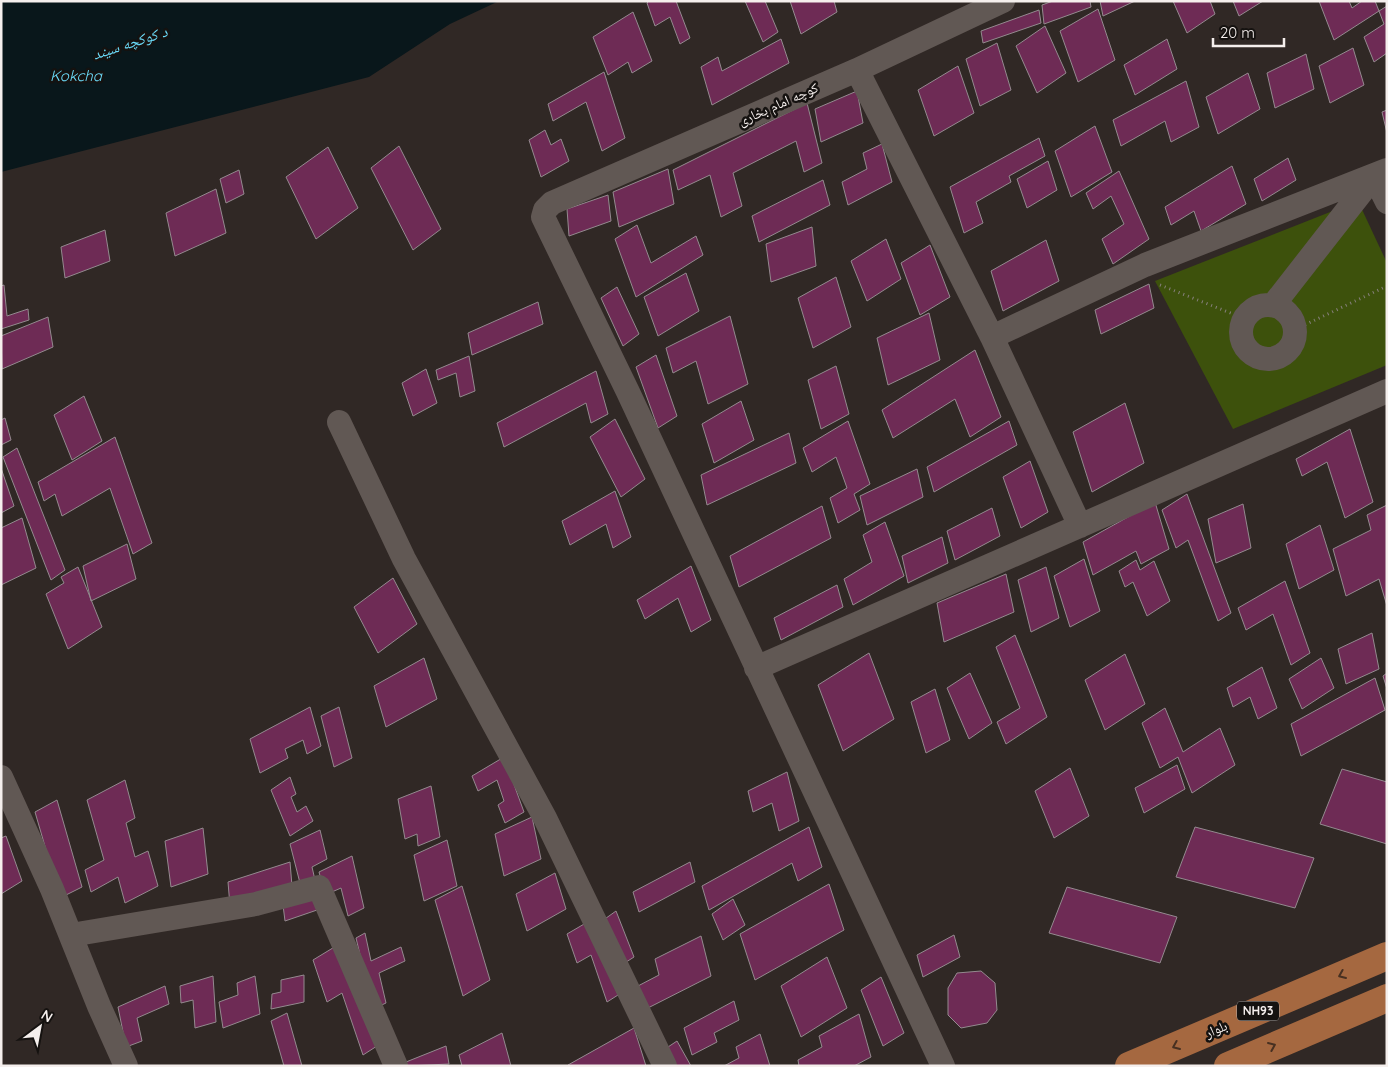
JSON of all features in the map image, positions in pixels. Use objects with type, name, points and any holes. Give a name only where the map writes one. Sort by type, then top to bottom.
[{"type":"main road","name":"بلوار","points":[[1129,1066],[1387,956]]},
{"type":"main road","points":[[1228,1066],[1387,998]]},
{"type":"street","name":"کوچه امام بخاری","points":[[756,668],[628,392],[543,217],[552,203],[857,70],[1003,1]]},
{"type":"street","points":[[857,70],[992,337],[1080,526]]},
{"type":"street","points":[[992,337],[1129,273],[1380,173]]},
{"type":"street","points":[[1380,173],[1387,202]]},
{"type":"street","points":[[1274,304],[1380,173]]},
{"type":"street","points":[[1274,304],[1289,313],[1296,329],[1292,346],[1279,358],[1262,360],[1247,351],[1240,335],[1243,318],[1256,306],[1274,304]]},
{"type":"street","points":[[943,1066],[756,668],[1387,392]]},
{"type":"street","points":[[339,422],[404,559],[545,818],[665,1066]]},
{"type":"street","points":[[1,777],[71,935],[126,1066]]},
{"type":"street","points":[[71,935],[256,904],[319,887],[396,1066]]},
{"type":"path","points":[[1129,273],[1243,318]]},
{"type":"path","points":[[1296,329],[1387,286]]},
{"type":"green space","points":[[1358,201],[1387,263],[1387,365],[1233,429],[1155,281]]},
{"type":"water","name":"Kokcha","points":[[1,1],[499,1],[450,24],[369,77],[1,172]]},
{"type":"building","points":[[649,1],[676,1],[690,38],[680,44],[670,17],[655,26],[647,3]]},
{"type":"building","points":[[745,1],[765,1],[778,32],[763,42]]},
{"type":"building","points":[[790,1],[834,1],[837,12],[801,34]]},
{"type":"building","points":[[1053,1],[1090,1],[1091,7],[1044,24],[1042,5]]},
{"type":"building","points":[[1100,1],[1135,1],[1103,16]]},
{"type":"building","points":[[1173,1],[1210,1],[1215,14],[1187,33]]},
{"type":"building","points":[[1233,1],[1263,1],[1239,16]]},
{"type":"building","points":[[1319,1],[1349,1],[1352,8],[1362,1],[1375,1],[1379,11],[1334,40]]},
{"type":"building","points":[[1387,6],[1387,53],[1374,62],[1364,37],[1384,24],[1379,11]]},
{"type":"building","points":[[1098,9],[1115,60],[1078,82],[1060,31]]},
{"type":"building","points":[[1039,10],[1041,23],[983,43],[981,31]]},
{"type":"building","points":[[633,12],[652,61],[632,73],[628,62],[608,75],[593,37]]},
{"type":"building","points":[[1045,26],[1066,73],[1037,93],[1016,46]]},
{"type":"building","points":[[781,39],[789,63],[712,105],[701,67],[718,57],[722,71]]},
{"type":"building","points":[[1167,39],[1177,69],[1135,95],[1124,65]]},
{"type":"building","points":[[997,43],[1011,90],[980,106],[966,59]]},
{"type":"building","points":[[1353,48],[1364,85],[1330,103],[1319,66]]},
{"type":"building","points":[[1306,54],[1314,89],[1275,108],[1267,73]]},
{"type":"building","points":[[958,66],[974,113],[934,136],[918,90]]},
{"type":"building","points":[[604,72],[625,138],[602,151],[586,102],[553,121],[548,104]]},
{"type":"building","points":[[1248,73],[1260,109],[1218,134],[1206,97]]},
{"type":"building","points":[[1186,81],[1199,127],[1171,142],[1165,121],[1121,146],[1113,120]]},
{"type":"building","points":[[857,91],[863,123],[821,142],[815,109]]},
{"type":"building","points":[[807,103],[822,163],[804,172],[796,141],[733,173],[742,206],[721,217],[710,175],[678,190],[673,170]]},
{"type":"building","points":[[1387,110],[1387,133],[1382,112]]},
{"type":"building","points":[[1095,126],[1112,172],[1071,197],[1055,151]]},
{"type":"building","points":[[545,130],[551,145],[561,139],[569,161],[541,177],[529,140]]},
{"type":"building","points":[[1039,138],[1045,156],[1009,176],[1011,182],[976,202],[983,223],[964,233],[950,187]]},
{"type":"building","points":[[882,144],[892,182],[848,205],[842,182],[867,169],[863,153]]},
{"type":"building","points":[[399,146],[441,229],[413,250],[371,168]]},
{"type":"building","points":[[328,147],[358,208],[316,239],[286,177]]},
{"type":"building","points":[[1288,158],[1296,180],[1262,201],[1254,179]]},
{"type":"building","points":[[1048,161],[1057,190],[1027,208],[1017,179]]},
{"type":"building","points":[[1232,166],[1246,204],[1201,231],[1194,211],[1171,225],[1165,207]]},
{"type":"building","points":[[668,169],[674,204],[619,227],[613,192]]},
{"type":"building","points":[[239,170],[244,194],[226,203],[220,179]]},
{"type":"building","points":[[1119,171],[1149,239],[1113,264],[1102,239],[1124,224],[1111,196],[1093,209],[1086,193]]},
{"type":"building","points":[[823,180],[830,205],[759,242],[752,216]]},
{"type":"building","points":[[216,189],[226,233],[175,256],[166,213]]},
{"type":"building","points":[[608,195],[611,221],[569,236],[567,209]]},
{"type":"building","points":[[637,225],[651,263],[696,236],[703,255],[636,297],[615,239]]},
{"type":"building","points":[[812,227],[816,266],[771,282],[766,244]]},
{"type":"building","points":[[105,230],[110,261],[65,278],[61,247]]},
{"type":"building","points":[[886,239],[901,279],[867,301],[851,261]]},
{"type":"building","points":[[1046,240],[1059,281],[1003,311],[991,271]]},
{"type":"building","points":[[930,245],[950,297],[920,315],[901,263]]},
{"type":"building","points":[[686,273],[699,311],[658,336],[644,297]]},
{"type":"building","points":[[836,277],[851,327],[813,348],[798,298]]},
{"type":"building","points":[[1149,284],[1154,308],[1101,334],[1095,310]]},
{"type":"building","points":[[4,285],[7,316],[28,309],[29,320],[1,329],[1,286]]},
{"type":"building","points":[[617,287],[639,334],[623,346],[601,298]]},
{"type":"building","points":[[538,302],[543,324],[472,355],[468,333]]},
{"type":"building","points":[[929,313],[940,360],[888,385],[877,338]]},
{"type":"building","points":[[730,316],[748,384],[708,404],[696,361],[673,373],[666,348]]},
{"type":"building","points":[[48,317],[53,347],[2,369],[1,336]]},
{"type":"building","points":[[975,350],[1001,417],[970,437],[955,399],[893,438],[882,410]]},
{"type":"building","points":[[656,355],[677,416],[658,428],[636,367]]},
{"type":"building","points":[[469,356],[475,391],[460,397],[456,373],[438,380],[436,370]]},
{"type":"building","points":[[836,366],[849,414],[821,429],[808,380]]},
{"type":"building","points":[[426,369],[437,403],[413,416],[402,383]]},
{"type":"building","points":[[596,371],[608,414],[591,423],[586,403],[504,447],[497,423]]},
{"type":"building","points":[[84,396],[102,441],[72,460],[54,415]]},
{"type":"building","points":[[741,401],[754,440],[714,463],[702,424]]},
{"type":"building","points":[[1125,403],[1144,463],[1092,492],[1073,432]]},
{"type":"building","points":[[5,418],[11,440],[1,445],[1,420]]},
{"type":"building","points":[[615,419],[645,479],[621,497],[590,437]]},
{"type":"building","points":[[848,421],[870,484],[854,494],[860,510],[838,523],[830,498],[847,488],[836,457],[812,472],[803,448]]},
{"type":"building","points":[[1009,421],[1017,445],[934,492],[927,467]]},
{"type":"building","points":[[1350,429],[1373,502],[1345,518],[1327,462],[1302,476],[1296,459]]},
{"type":"building","points":[[789,433],[796,463],[707,505],[701,475]]},
{"type":"building","points":[[115,437],[152,543],[133,554],[110,488],[62,516],[55,494],[44,501],[38,482]]},
{"type":"building","points":[[17,448],[65,570],[51,580],[3,457]]},
{"type":"building","points":[[1030,461],[1048,512],[1021,528],[1003,477]]},
{"type":"building","points":[[1,468],[14,506],[1,513]]},
{"type":"building","points":[[917,469],[923,497],[867,525],[860,496]]},
{"type":"building","points":[[615,491],[631,537],[613,548],[606,524],[570,545],[562,521]]},
{"type":"building","points":[[1187,494],[1231,613],[1218,621],[1188,540],[1176,548],[1162,510]]},
{"type":"building","points":[[1155,502],[1169,549],[1141,564],[1136,551],[1093,575],[1083,542]]},
{"type":"building","points":[[1243,504],[1251,548],[1216,563],[1208,519]]},
{"type":"building","points":[[1387,505],[1387,606],[1379,579],[1346,596],[1333,549],[1371,530],[1367,515]]},
{"type":"building","points":[[822,506],[831,538],[739,587],[730,556]]},
{"type":"building","points":[[992,508],[1000,536],[955,560],[947,531]]},
{"type":"building","points":[[22,518],[36,568],[1,585],[1,528]]},
{"type":"building","points":[[885,522],[904,576],[853,605],[844,579],[872,562],[863,535]]},
{"type":"building","points":[[1320,525],[1334,570],[1299,589],[1286,544]]},
{"type":"building","points":[[942,537],[948,563],[908,583],[902,556]]},
{"type":"building","points":[[127,544],[136,579],[91,601],[83,566]]},
{"type":"building","points":[[1084,559],[1100,611],[1070,627],[1054,576]]},
{"type":"building","points":[[1136,560],[1140,570],[1154,561],[1170,601],[1147,616],[1133,582],[1125,587],[1119,571]]},
{"type":"building","points":[[691,566],[711,620],[691,632],[678,598],[645,619],[637,600]]},
{"type":"building","points":[[78,567],[102,627],[68,649],[46,594],[64,583],[61,577]]},
{"type":"building","points":[[1046,567],[1059,618],[1031,632],[1018,580]]},
{"type":"building","points":[[1006,574],[1014,612],[944,642],[937,603]]},
{"type":"building","points":[[393,578],[417,624],[378,653],[354,607]]},
{"type":"building","points":[[1285,581],[1310,653],[1291,665],[1273,614],[1246,630],[1238,608]]},
{"type":"building","points":[[837,585],[843,607],[781,640],[774,618]]},
{"type":"building","points":[[1372,633],[1379,669],[1346,684],[1338,649]]},
{"type":"building","points":[[1015,635],[1047,717],[1006,744],[997,722],[1020,708],[996,647]]},
{"type":"building","points":[[869,653],[894,719],[843,751],[818,685]]},
{"type":"building","points":[[1125,654],[1145,704],[1105,730],[1085,680]]},
{"type":"building","points":[[424,658],[437,699],[386,727],[374,686]]},
{"type":"building","points":[[1321,658],[1334,688],[1302,709],[1289,679]]},
{"type":"building","points":[[1262,667],[1277,708],[1258,719],[1250,697],[1233,707],[1227,688]]},
{"type":"building","points":[[970,673],[992,723],[969,739],[947,688]]},
{"type":"building","points":[[1387,673],[1387,689],[1383,676]]},
{"type":"building","points":[[1375,678],[1385,710],[1301,756],[1291,724]]},
{"type":"building","points":[[935,689],[950,740],[926,753],[911,702]]},
{"type":"building","points":[[310,707],[321,746],[307,754],[303,740],[285,749],[288,758],[260,773],[250,739]]},
{"type":"building","points":[[339,707],[352,758],[334,767],[321,716]]},
{"type":"building","points":[[1165,708],[1183,752],[1220,728],[1235,765],[1192,793],[1178,757],[1160,768],[1142,723]]},
{"type":"building","points":[[504,757],[524,812],[505,823],[498,805],[504,801],[497,780],[478,791],[472,776]]},
{"type":"building","points":[[1177,765],[1185,789],[1144,813],[1135,788]]},
{"type":"building","points":[[1070,768],[1089,816],[1054,838],[1035,791]]},
{"type":"building","points":[[1342,769],[1387,782],[1387,844],[1320,824]]},
{"type":"building","points":[[787,772],[799,821],[779,831],[772,803],[753,812],[748,791]]},
{"type":"building","points":[[290,777],[296,794],[291,797],[297,812],[306,806],[313,821],[290,836],[271,790]]},
{"type":"building","points":[[125,780],[135,818],[126,823],[135,857],[148,851],[158,886],[125,903],[118,877],[91,892],[85,870],[104,860],[87,800]]},
{"type":"building","points":[[431,786],[440,837],[418,846],[417,834],[405,839],[398,799]]},
{"type":"building","points":[[57,800],[82,887],[60,898],[35,812]]},
{"type":"building","points":[[532,817],[541,859],[504,876],[495,834]]},
{"type":"building","points":[[809,827],[822,867],[798,881],[792,863],[709,910],[702,886]]},
{"type":"building","points":[[1195,827],[1314,858],[1295,908],[1176,877]]},
{"type":"building","points":[[203,828],[208,874],[171,887],[165,841]]},
{"type":"building","points":[[320,830],[327,859],[312,867],[315,880],[301,887],[290,844]]},
{"type":"building","points":[[6,836],[22,881],[1,894],[1,838]]},
{"type":"building","points":[[447,840],[457,886],[424,901],[414,855]]},
{"type":"building","points":[[352,856],[364,908],[348,916],[341,888],[325,895],[319,872]]},
{"type":"building","points":[[290,862],[292,886],[230,906],[228,882]]},
{"type":"building","points":[[690,862],[695,882],[639,912],[633,892]]},
{"type":"building","points":[[555,873],[566,909],[527,931],[516,894]]},
{"type":"building","points":[[829,884],[844,930],[755,980],[740,934]]},
{"type":"building","points":[[462,886],[490,980],[463,996],[435,900]]},
{"type":"building","points":[[1067,887],[1177,917],[1160,963],[1049,933]]},
{"type":"building","points":[[318,892],[320,909],[285,921],[283,905]]},
{"type":"building","points":[[733,899],[745,925],[723,940],[712,914]]},
{"type":"building","points":[[616,911],[634,957],[620,966],[602,921]]},
{"type":"building","points":[[591,920],[618,995],[607,1002],[591,955],[577,963],[567,934]]},
{"type":"building","points":[[365,933],[371,961],[401,947],[405,961],[379,973],[386,1003],[373,1009],[356,938]]},
{"type":"building","points":[[954,935],[960,957],[923,977],[917,955]]},
{"type":"building","points":[[701,936],[711,976],[642,1011],[636,987],[659,975],[655,959]]},
{"type":"building","points":[[341,943],[377,1046],[363,1055],[342,993],[327,1002],[313,960]]},
{"type":"building","points":[[827,957],[847,1008],[801,1037],[781,986]]},
{"type":"building","points":[[981,971],[995,983],[997,1010],[987,1023],[961,1028],[948,1015],[948,988],[957,973]]},
{"type":"building","points":[[304,975],[304,1002],[271,1009],[272,994],[281,992],[281,980]]},
{"type":"building","points":[[213,976],[216,1022],[195,1028],[193,1000],[181,1003],[180,986]]},
{"type":"building","points":[[255,976],[260,1014],[223,1028],[219,1002],[238,995],[237,983]]},
{"type":"building","points":[[881,977],[904,1033],[883,1046],[861,990]]},
{"type":"building","points":[[165,986],[169,1004],[137,1018],[142,1041],[126,1047],[118,1007]]},
{"type":"building","points":[[734,1001],[739,1020],[714,1033],[717,1042],[692,1055],[684,1028]]},
{"type":"building","points":[[287,1013],[302,1066],[284,1066],[271,1021]]},
{"type":"building","points":[[859,1014],[871,1057],[854,1066],[799,1066],[798,1060],[822,1047],[819,1036]]},
{"type":"building","points":[[634,1028],[646,1066],[568,1065]]},
{"type":"building","points":[[502,1033],[511,1066],[462,1066],[459,1055]]},
{"type":"building","points":[[760,1034],[770,1066],[724,1066],[739,1058],[736,1047]]},
{"type":"building","points":[[677,1041],[691,1066],[675,1066],[665,1049]]},
{"type":"building","points":[[446,1046],[449,1064],[407,1066],[406,1062]]},
{"type":"water label","name":"د کوکچه سیند","points":[[130,43]]}]
